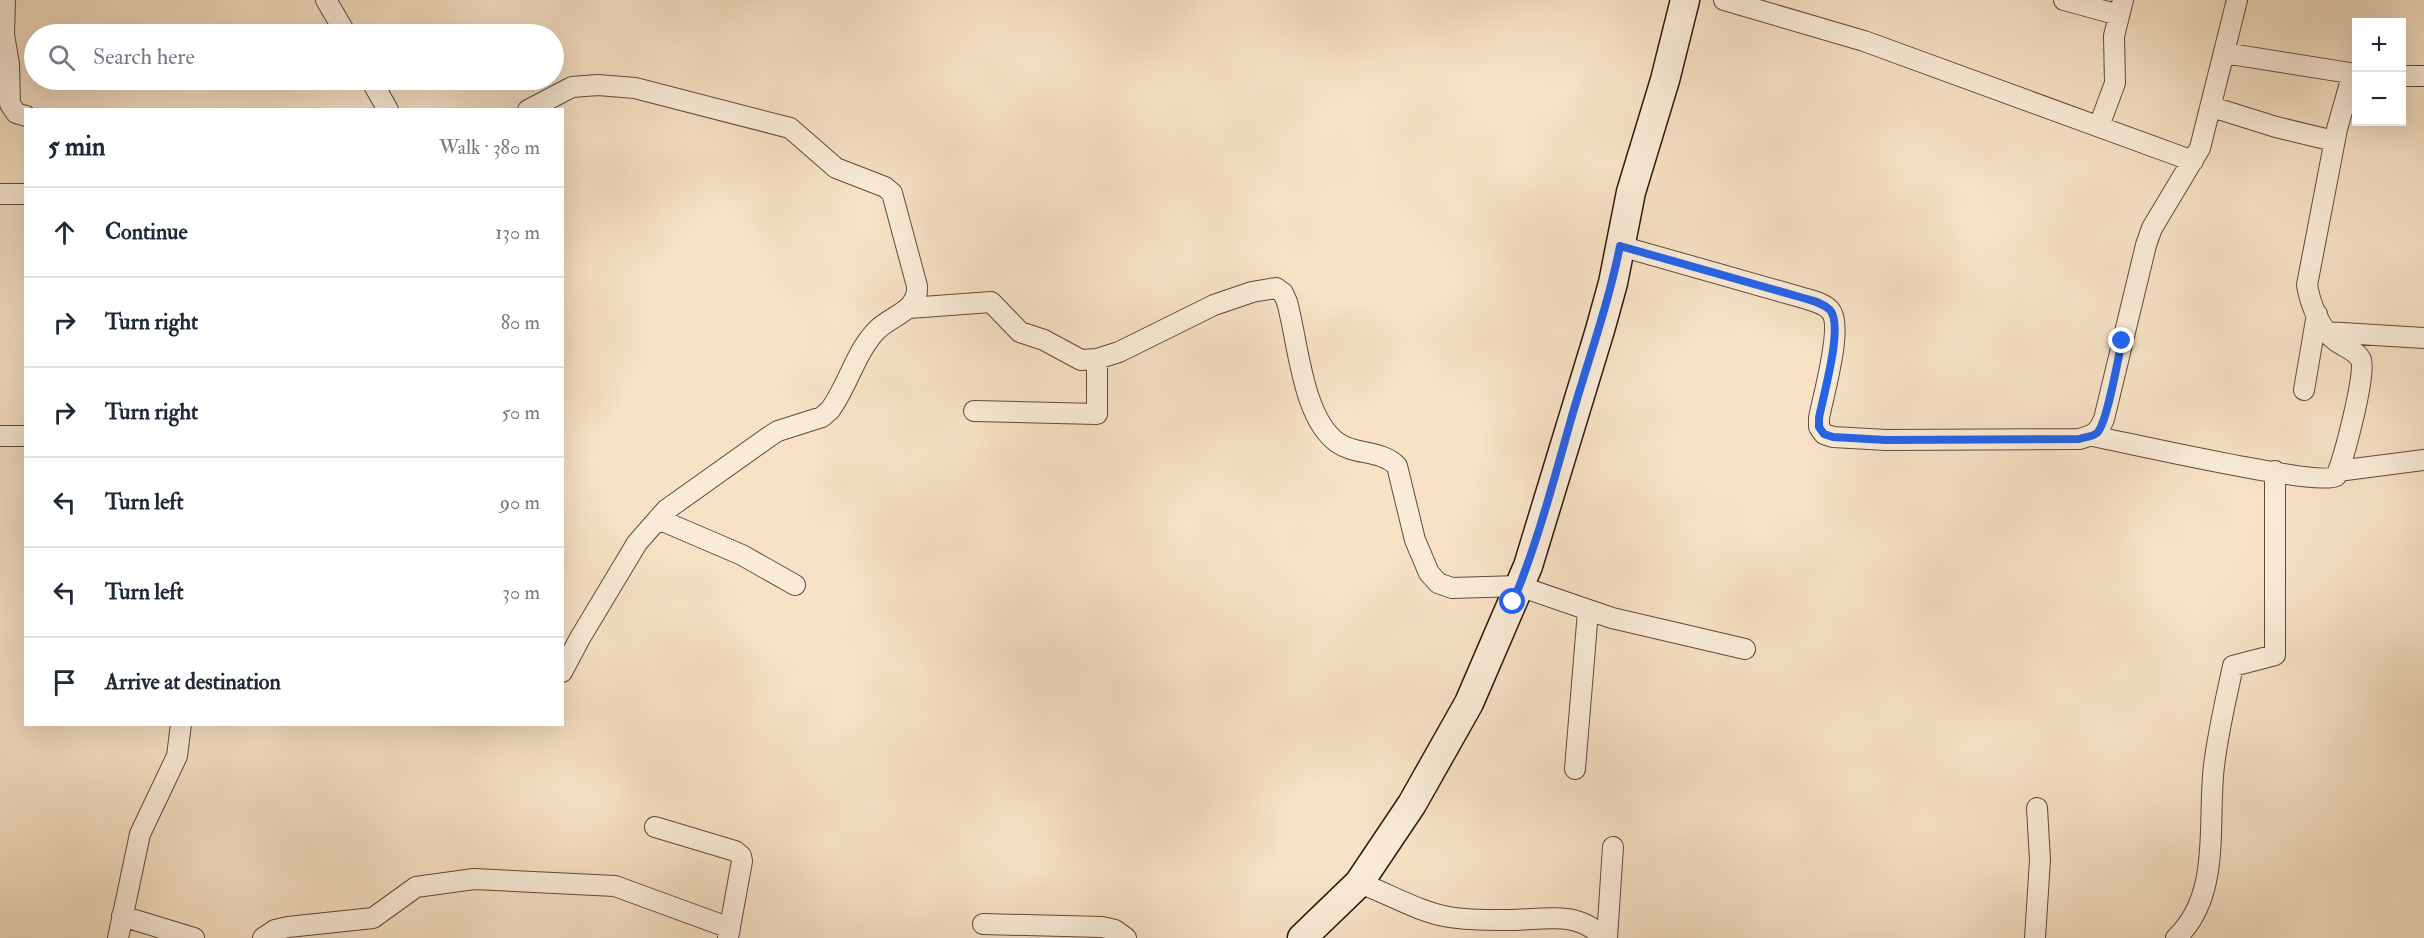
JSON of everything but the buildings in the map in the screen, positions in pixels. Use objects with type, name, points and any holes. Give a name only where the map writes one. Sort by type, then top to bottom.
[{"type":"street","points":[[5,0],[4,35],[9,64],[10,104],[16,113],[24,115]]},
{"type":"street","points":[[326,0],[339,24]]},
{"type":"street","points":[[1302,938],[1359,883],[1412,804],[1469,702],[1519,586],[1549,502],[1570,422],[1600,330],[1631,192],[1665,80],[1685,0]]},
{"type":"street","points":[[1724,0],[1864,41],[2193,161]]},
{"type":"street","points":[[2064,0],[2121,7],[2113,47],[2115,83],[2099,126]]},
{"type":"street","points":[[1620,246],[1800,297],[1822,304],[1831,311],[1836,321],[1836,337],[1819,418],[1819,427],[1824,434],[1833,437],[1886,440],[2079,439],[2092,436],[2099,432],[2104,419],[2146,244],[2152,228],[2200,148],[2237,0]]},
{"type":"street","points":[[2224,53],[2352,73]]},
{"type":"street","points":[[2406,76],[2424,76]]},
{"type":"street","points":[[2092,436],[2192,457],[2322,479],[2331,479],[2338,471],[2361,384],[2363,362],[2358,355],[2334,341],[2326,333],[2309,297],[2307,275],[2334,141],[2352,83]]},
{"type":"street","points":[[532,108],[572,87],[598,85],[635,88],[789,128],[836,168],[885,187],[892,193],[918,295],[909,308],[878,329],[867,342],[830,410],[822,417],[778,431],[658,519],[637,543],[564,668]]},
{"type":"street","points":[[377,90],[387,108]]},
{"type":"street","points":[[2212,107],[2277,128],[2334,141]]},
{"type":"street","points":[[0,195],[24,194]]},
{"type":"street","points":[[909,308],[991,302],[1020,332],[1044,340],[1073,358],[1081,360],[1097,359],[1119,352],[1214,305],[1252,292],[1276,288],[1283,293],[1287,302],[1307,389],[1317,418],[1336,442],[1347,448],[1385,458],[1397,466],[1415,540],[1430,573],[1438,583],[1452,588],[1519,586],[1588,611],[1744,649]]},
{"type":"street","points":[[2304,390],[2317,314]]},
{"type":"street","points":[[2326,333],[2424,338]]},
{"type":"street","points":[[974,411],[1096,414],[1097,359]]},
{"type":"street","points":[[0,436],[24,436]]},
{"type":"street","points":[[2338,471],[2424,460]]},
{"type":"street","points":[[2176,938],[2185,930],[2198,908],[2206,882],[2214,762],[2233,666],[2275,655],[2275,471]]},
{"type":"street","points":[[658,519],[729,549],[795,585]]},
{"type":"street","points":[[1575,770],[1588,611]]},
{"type":"street","points":[[118,938],[140,834],[177,756],[181,726]]},
{"type":"street","points":[[2035,938],[2040,860],[2037,808]]},
{"type":"street","points":[[263,938],[275,930],[288,927],[372,928],[416,887],[474,879],[615,886],[729,933],[741,856],[735,851],[656,827]]},
{"type":"street","points":[[1605,938],[1613,847]]},
{"type":"street","points":[[1359,883],[1449,917],[1578,920],[1593,926],[1605,938]]},
{"type":"street","points":[[122,916],[194,938]]},
{"type":"street","points":[[982,924],[1102,927],[1115,930],[1126,938]]},
{"type":"route","points":[[1513,602],[1528,566],[1549,502],[1570,422],[1600,330],[1620,246],[1800,297],[1822,304],[1831,311],[1836,321],[1836,337],[1819,427],[1824,434],[1833,437],[1886,440],[2079,439],[2092,436],[2099,432],[2104,419],[2122,341]]}]
